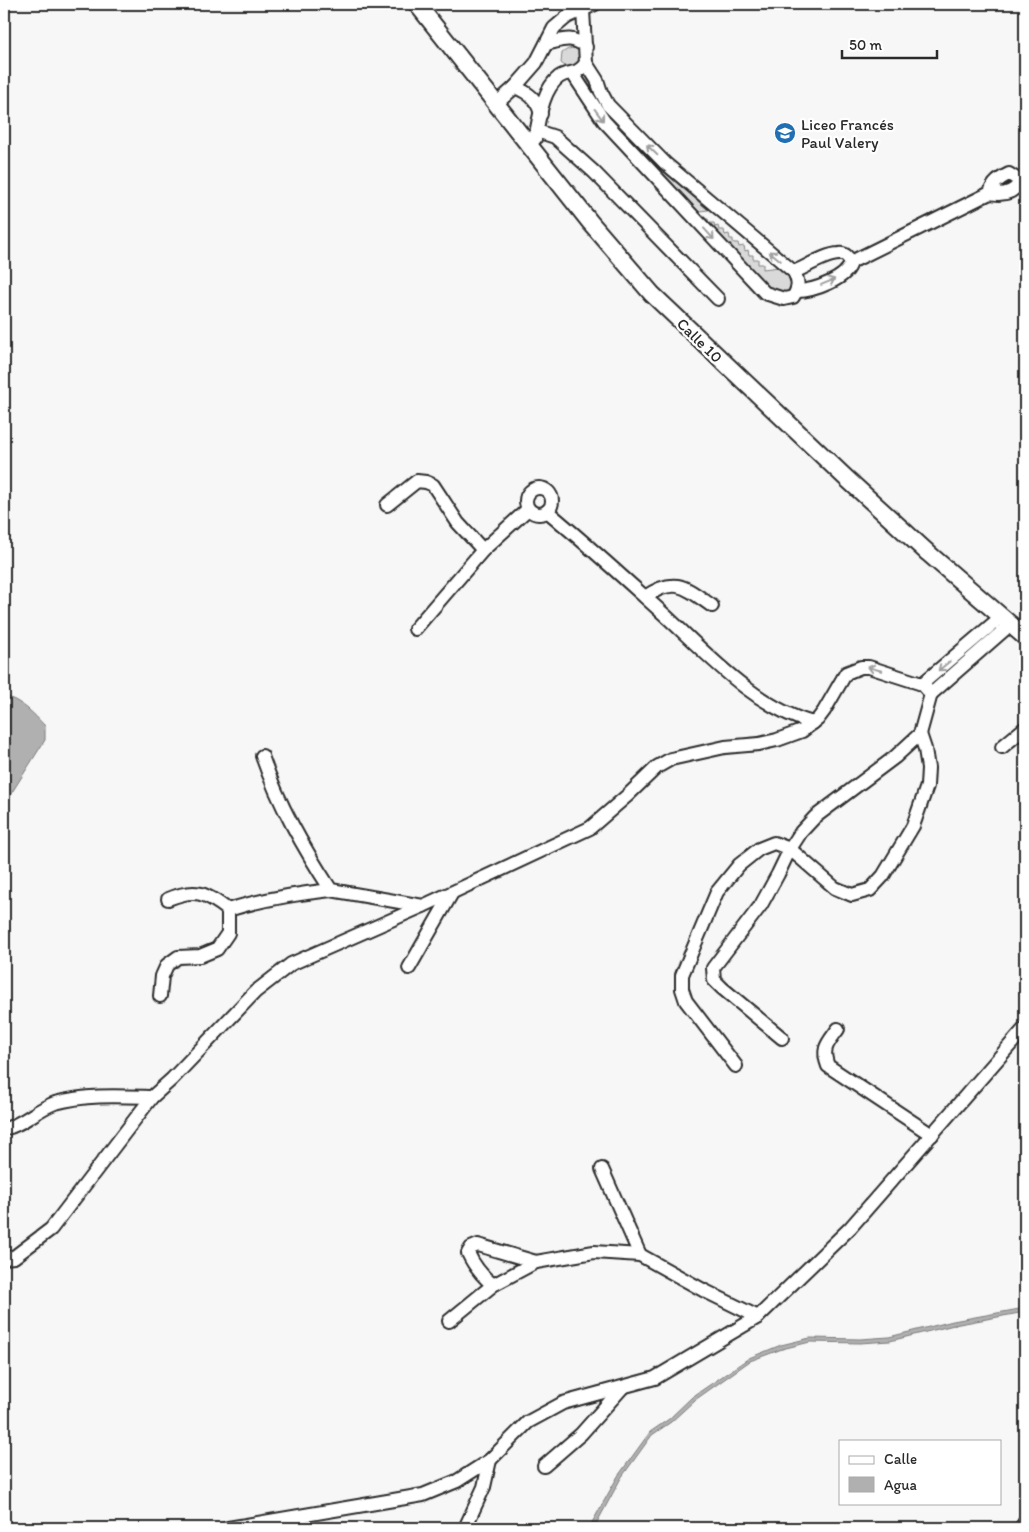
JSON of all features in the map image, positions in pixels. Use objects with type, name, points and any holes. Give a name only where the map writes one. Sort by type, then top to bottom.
[{"type":"main road","name":"Calle 10","points":[[417,4],[590,222],[652,294],[928,553],[1025,637]]},
{"type":"street","points":[[496,104],[515,87],[536,63],[554,28],[567,17],[595,4]]},
{"type":"street","points":[[573,74],[604,121],[765,293],[784,299],[793,297],[797,291],[798,281],[794,272],[665,163],[644,144],[608,105],[597,80],[586,63],[583,10]]},
{"type":"street","points":[[546,44],[572,39],[578,40],[586,47]]},
{"type":"street","points":[[533,149],[546,95],[560,76],[573,74],[586,63]]},
{"type":"street","points":[[515,87],[533,97],[538,104],[541,114]]},
{"type":"street","points":[[537,131],[555,137],[563,144],[626,204],[718,299]]},
{"type":"street","points":[[851,262],[990,193],[998,195],[1008,193],[1022,182]]},
{"type":"street","points":[[794,272],[830,255],[840,253],[847,256],[851,262],[850,268],[835,279],[807,291],[797,291]]},
{"type":"street","points":[[387,505],[417,481],[433,485],[458,523],[483,550]]},
{"type":"street","points":[[540,487],[547,490],[552,498],[551,505],[547,511],[535,514],[528,509],[525,499],[528,492],[540,487]]},
{"type":"street","points":[[415,629],[483,550],[528,509]]},
{"type":"street","points":[[547,511],[598,554],[717,665],[748,689],[790,715],[813,723]]},
{"type":"street","points":[[645,597],[656,590],[673,585],[686,588],[712,606]]},
{"type":"street","points":[[922,684],[1007,620]]},
{"type":"street","points":[[782,1038],[714,980],[714,968],[761,906],[800,832],[815,817],[895,757],[920,734],[931,694],[1007,620]]},
{"type":"street","points":[[4,1258],[14,1258],[51,1229],[152,1097],[172,1079],[255,992],[291,964],[452,893],[590,828],[657,767],[671,759],[686,754],[725,747],[759,744],[790,736],[813,723],[824,711],[846,673],[853,669],[869,667],[922,684],[931,694]]},
{"type":"street","points":[[1002,747],[1025,728]]},
{"type":"street","points":[[736,1066],[686,1001],[682,989],[682,975],[717,892],[739,865],[758,849],[774,844],[790,849],[835,888],[852,895],[870,890],[883,876],[913,826],[926,786],[927,758],[920,734]]},
{"type":"street","points":[[262,756],[277,797],[306,853],[331,890]]},
{"type":"street","points":[[228,910],[243,904],[277,897],[331,890],[423,906]]},
{"type":"street","points":[[168,899],[184,893],[198,893],[211,897],[228,910]]},
{"type":"street","points":[[409,968],[452,893]]},
{"type":"street","points":[[160,996],[162,976],[167,965],[178,957],[200,956],[217,949],[228,933],[228,910]]},
{"type":"street","points":[[228,1528],[423,1495],[457,1481],[490,1460],[528,1422],[563,1403],[654,1378],[758,1317],[850,1228],[1025,1028]]},
{"type":"street","points":[[838,1029],[825,1048],[824,1055],[828,1066],[932,1135]]},
{"type":"street","points":[[4,1129],[19,1124],[54,1104],[101,1095],[152,1097]]},
{"type":"street","points":[[602,1169],[640,1255]]},
{"type":"street","points":[[493,1285],[473,1263],[468,1253],[471,1248],[478,1245],[536,1262]]},
{"type":"street","points":[[449,1321],[493,1285],[536,1262],[594,1252],[640,1255],[703,1290],[758,1317]]},
{"type":"street","points":[[544,1466],[581,1434],[622,1388]]},
{"type":"street","points":[[465,1528],[484,1486],[490,1460]]},
{"type":"street","points":[[1021,1528],[1025,1522]]},
{"type":"shaded area","points":[[573,48],[579,50],[580,65],[569,69],[561,63],[562,53]]},
{"type":"shaded area","points":[[586,74],[592,93],[603,111],[658,167],[708,210],[700,211],[700,215],[704,215],[709,223],[714,223],[715,227],[718,226],[719,230],[724,230],[725,235],[729,234],[730,239],[733,239],[733,243],[738,243],[739,247],[744,246],[745,251],[748,250],[749,255],[753,255],[753,259],[758,259],[758,264],[763,264],[763,269],[779,267],[787,274],[791,283],[789,290],[783,294],[766,287],[602,111],[581,75]]},
{"type":"water","points":[[4,696],[22,704],[41,721],[45,726],[45,740],[9,797],[4,798]]},
{"type":"water","points":[[1025,1308],[1025,1312],[954,1325],[890,1341],[860,1343],[810,1342],[782,1349],[750,1361],[695,1400],[671,1422],[652,1435],[621,1478],[594,1528],[589,1528],[618,1476],[650,1432],[669,1419],[692,1397],[749,1358],[781,1345],[810,1338],[860,1339],[889,1337],[953,1321]]},
{"type":"place","name":"Liceo Francés Paul Valery","points":[[785,133]]}]
